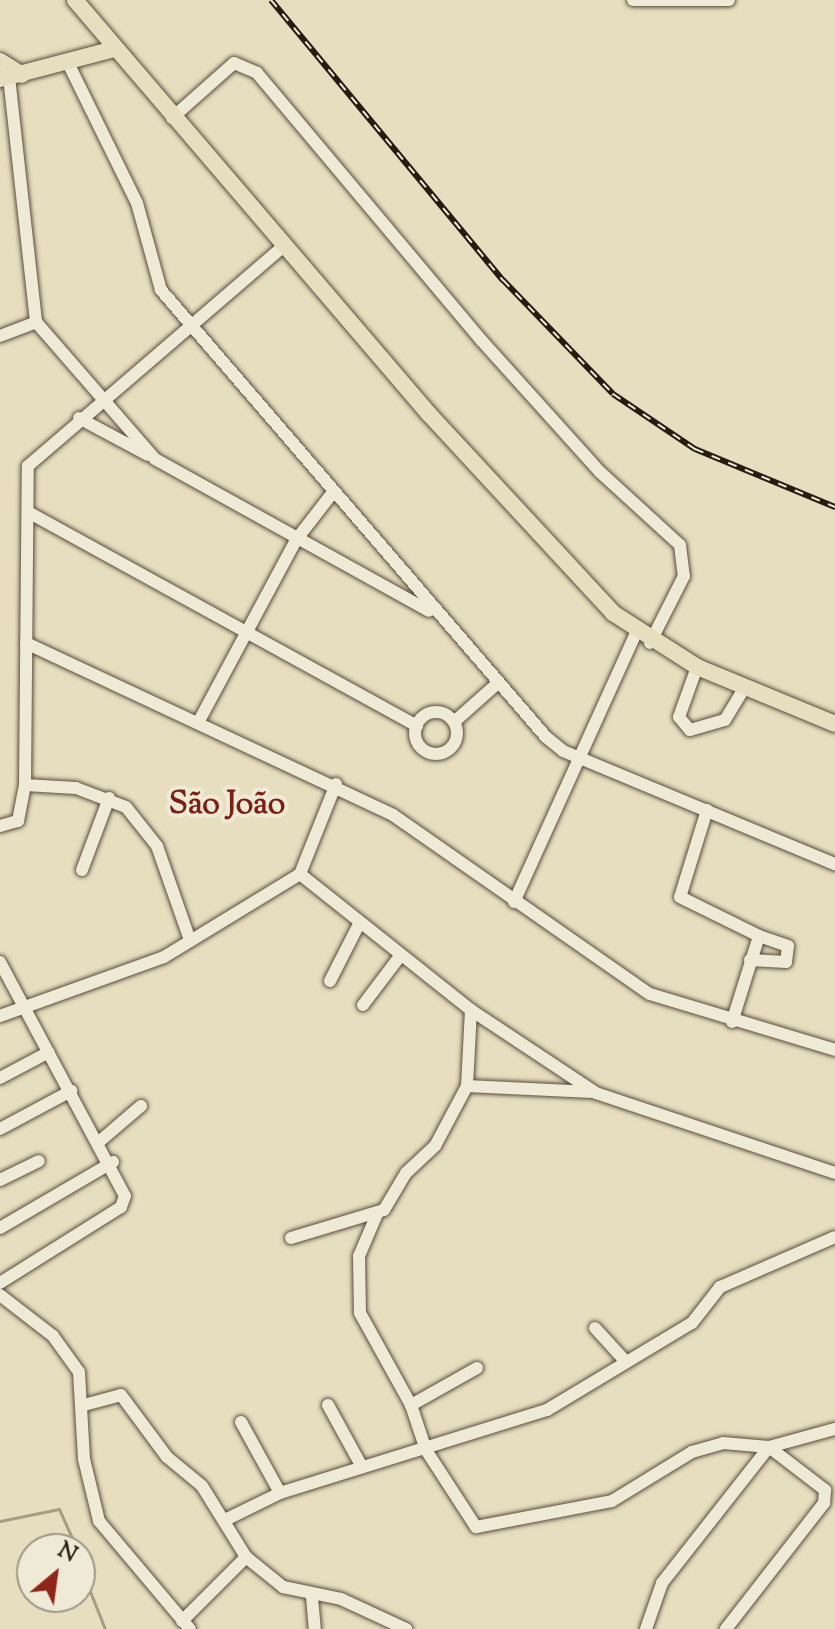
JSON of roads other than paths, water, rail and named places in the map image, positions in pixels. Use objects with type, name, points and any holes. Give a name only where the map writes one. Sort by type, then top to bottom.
[{"type":"main road","points":[[75,0],[283,247],[643,638],[697,667],[835,724]]},
{"type":"main road","points":[[0,61],[10,77],[69,65],[114,49]]},
{"type":"street","points":[[633,0],[729,0]]},
{"type":"street","points":[[172,118],[234,63],[257,73],[578,448],[680,545],[684,576],[643,638],[579,757],[514,902]]},
{"type":"street","points":[[69,65],[137,203],[157,283],[188,325],[334,491],[435,615],[546,737],[579,757],[835,864]]},
{"type":"street","points":[[10,77],[36,322],[155,459]]},
{"type":"street","points":[[0,826],[18,821],[25,785],[28,466],[103,396],[283,247]]},
{"type":"street","points":[[0,336],[36,322]]},
{"type":"street","points":[[79,418],[435,615]]},
{"type":"street","points":[[199,721],[250,633],[296,540],[334,491]]},
{"type":"street","points":[[28,512],[417,726]]},
{"type":"street","points":[[26,643],[336,784],[514,902],[616,976],[732,1022],[835,1050]]},
{"type":"street","points":[[697,667],[679,717],[690,730],[725,720],[745,687]]},
{"type":"street","points":[[454,722],[498,683]]},
{"type":"street","points":[[417,726],[438,712],[454,722]]},
{"type":"street","points":[[417,726],[420,746],[435,754],[455,741],[454,722]]},
{"type":"street","points":[[0,1016],[23,1005],[141,966],[300,874],[336,784]]},
{"type":"street","points":[[25,785],[109,798],[142,823],[157,846],[190,940]]},
{"type":"street","points":[[82,870],[109,798]]},
{"type":"street","points":[[707,810],[680,897],[759,936],[788,946],[786,962],[750,960]]},
{"type":"street","points":[[300,874],[359,924],[471,1010],[596,1093],[835,1173]]},
{"type":"street","points":[[330,981],[359,924]]},
{"type":"street","points":[[732,1022],[759,936]]},
{"type":"street","points":[[363,1005],[400,956]]},
{"type":"street","points":[[0,962],[113,1162],[124,1189],[121,1207],[0,1283]]},
{"type":"street","points":[[471,1010],[467,1086],[435,1146],[377,1214],[359,1256],[360,1313],[411,1405],[426,1450],[470,1524],[486,1528],[612,1501],[706,1447],[769,1447],[835,1429]]},
{"type":"street","points":[[0,1078],[49,1052]]},
{"type":"street","points":[[467,1086],[596,1093]]},
{"type":"street","points":[[0,1129],[71,1091]]},
{"type":"street","points":[[100,1141],[141,1106]]},
{"type":"street","points":[[0,1180],[39,1161]]},
{"type":"street","points":[[0,1228],[113,1162]]},
{"type":"street","points":[[291,1238],[377,1214]]},
{"type":"street","points":[[225,1520],[280,1493],[361,1465],[426,1450],[523,1421],[692,1323],[720,1287],[835,1237]]},
{"type":"street","points":[[0,1295],[67,1352],[79,1372],[84,1405],[84,1459],[99,1521],[186,1625],[246,1557]]},
{"type":"street","points":[[595,1328],[626,1362]]},
{"type":"street","points":[[411,1405],[477,1368]]},
{"type":"street","points":[[84,1405],[121,1395],[225,1520],[246,1557],[283,1587],[312,1597],[341,1599],[405,1629]]},
{"type":"street","points":[[328,1405],[361,1465]]},
{"type":"street","points":[[241,1422],[280,1493]]},
{"type":"street","points":[[646,1629],[662,1583],[769,1447]]},
{"type":"street","points":[[726,1629],[829,1495],[769,1447]]},
{"type":"street","points":[[312,1597],[315,1629]]},
{"type":"waterway","points":[[0,1521],[59,1509],[70,1533]]},
{"type":"waterway","points":[[96,1606],[105,1629]]},
{"type":"railway","points":[[271,0],[503,280],[613,394],[695,449],[835,507]]},
{"type":"district","name":"São João","points":[[227,805]]}]
